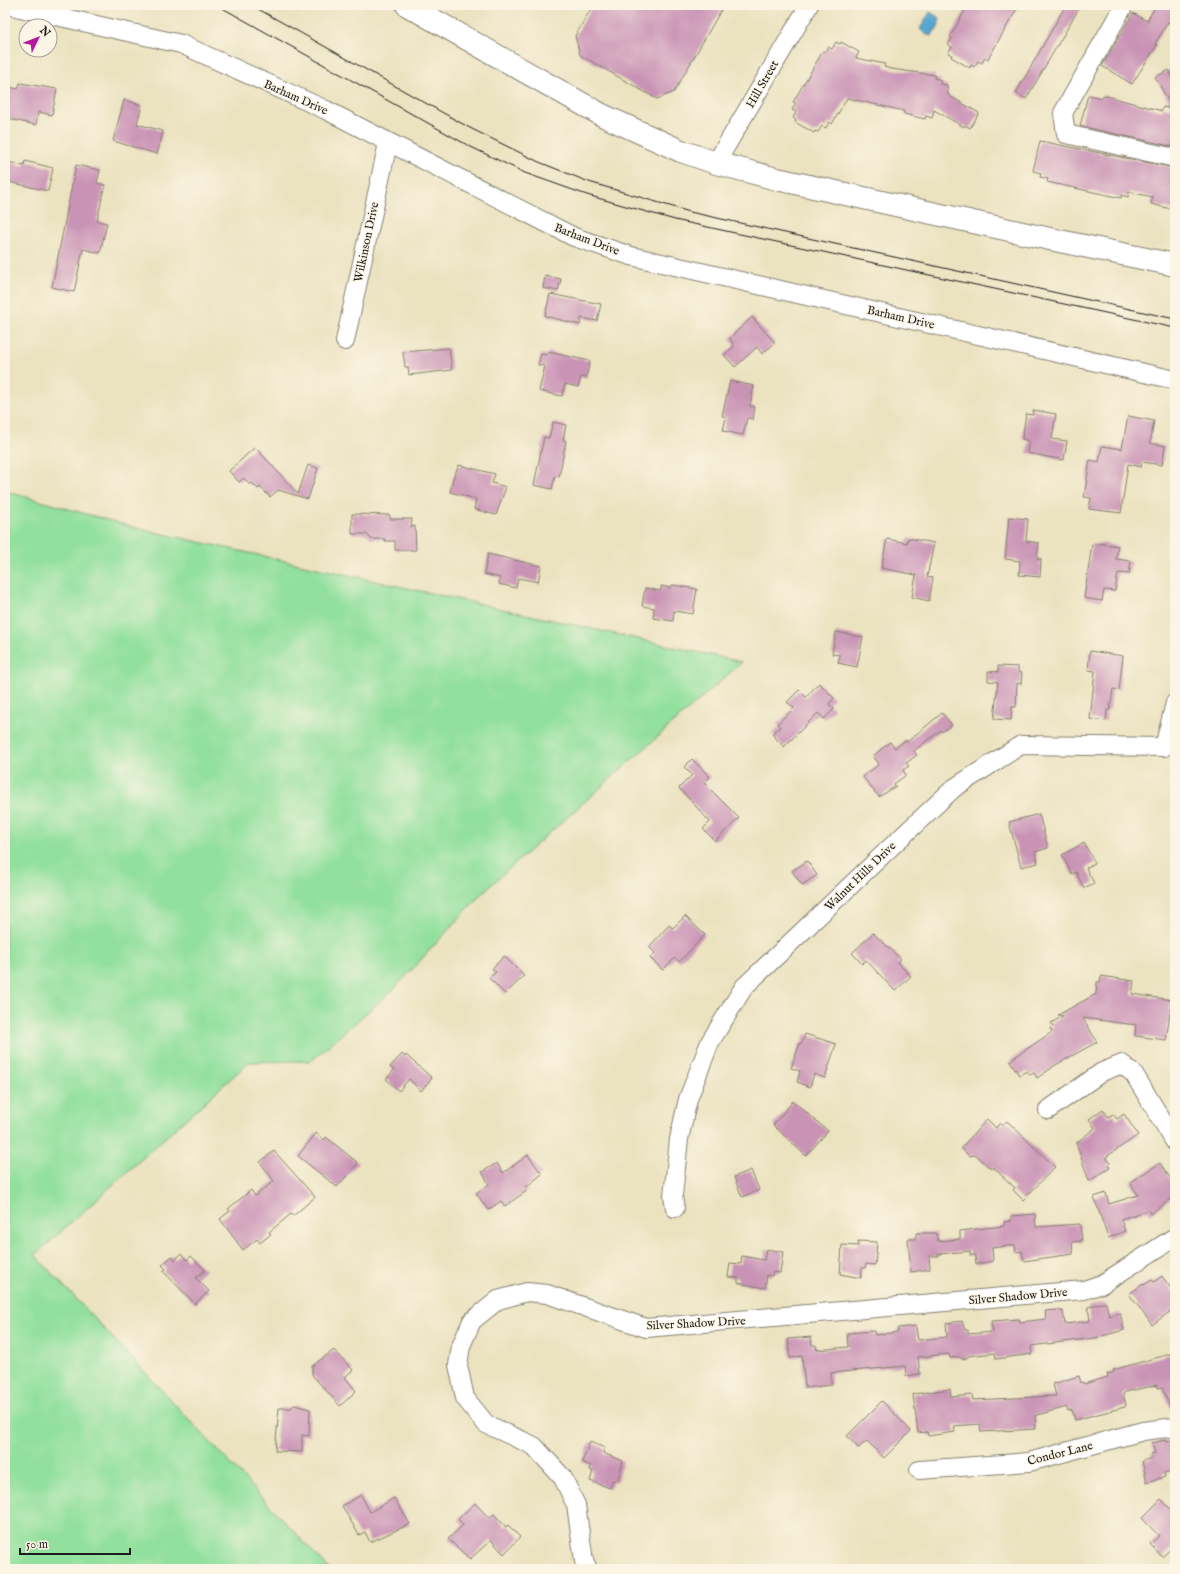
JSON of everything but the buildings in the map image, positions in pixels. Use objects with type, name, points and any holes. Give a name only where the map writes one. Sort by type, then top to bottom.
[{"type":"main road","points":[[407,5],[602,115],[681,151],[716,163],[777,180],[1175,265]]},
{"type":"street","name":"Barham Drive","points":[[7,5],[182,44],[326,110],[574,237],[631,256],[1175,380]]},
{"type":"street","name":"Hill Street","points":[[716,163],[809,5]]},
{"type":"street","points":[[1124,5],[1063,113],[1066,134],[1175,158]]},
{"type":"street","name":"Wilkinson Drive","points":[[345,340],[388,143]]},
{"type":"street","name":"Walnut Hills Drive","points":[[675,1208],[673,1196],[679,1139],[688,1099],[710,1042],[744,988],[954,788],[1021,745],[1164,747],[1175,703]]},
{"type":"street","points":[[1048,1110],[1102,1072],[1122,1064],[1134,1074],[1175,1142]]},
{"type":"street","name":"Silver Shadow Drive","points":[[588,1569],[584,1561],[576,1505],[564,1478],[534,1446],[486,1424],[465,1398],[458,1364],[461,1346],[472,1321],[498,1300],[527,1292],[547,1294],[646,1328],[1084,1290],[1102,1284],[1175,1237]]},
{"type":"street","name":"Condor Lane","points":[[919,1470],[1029,1462],[1143,1431],[1175,1427]]},
{"type":"green space","points":[[5,491],[136,528],[742,662],[483,892],[395,988],[311,1061],[249,1062],[35,1255],[329,1569],[5,1569]]},
{"type":"water","points":[[930,12],[940,18],[938,27],[931,36],[925,34],[920,29]]},
{"type":"tram line","points":[[217,5],[469,146],[525,173],[587,195],[675,220],[1175,328]]},
{"type":"tram line","points":[[251,5],[470,128],[539,162],[589,182],[690,212],[1175,319]]}]
